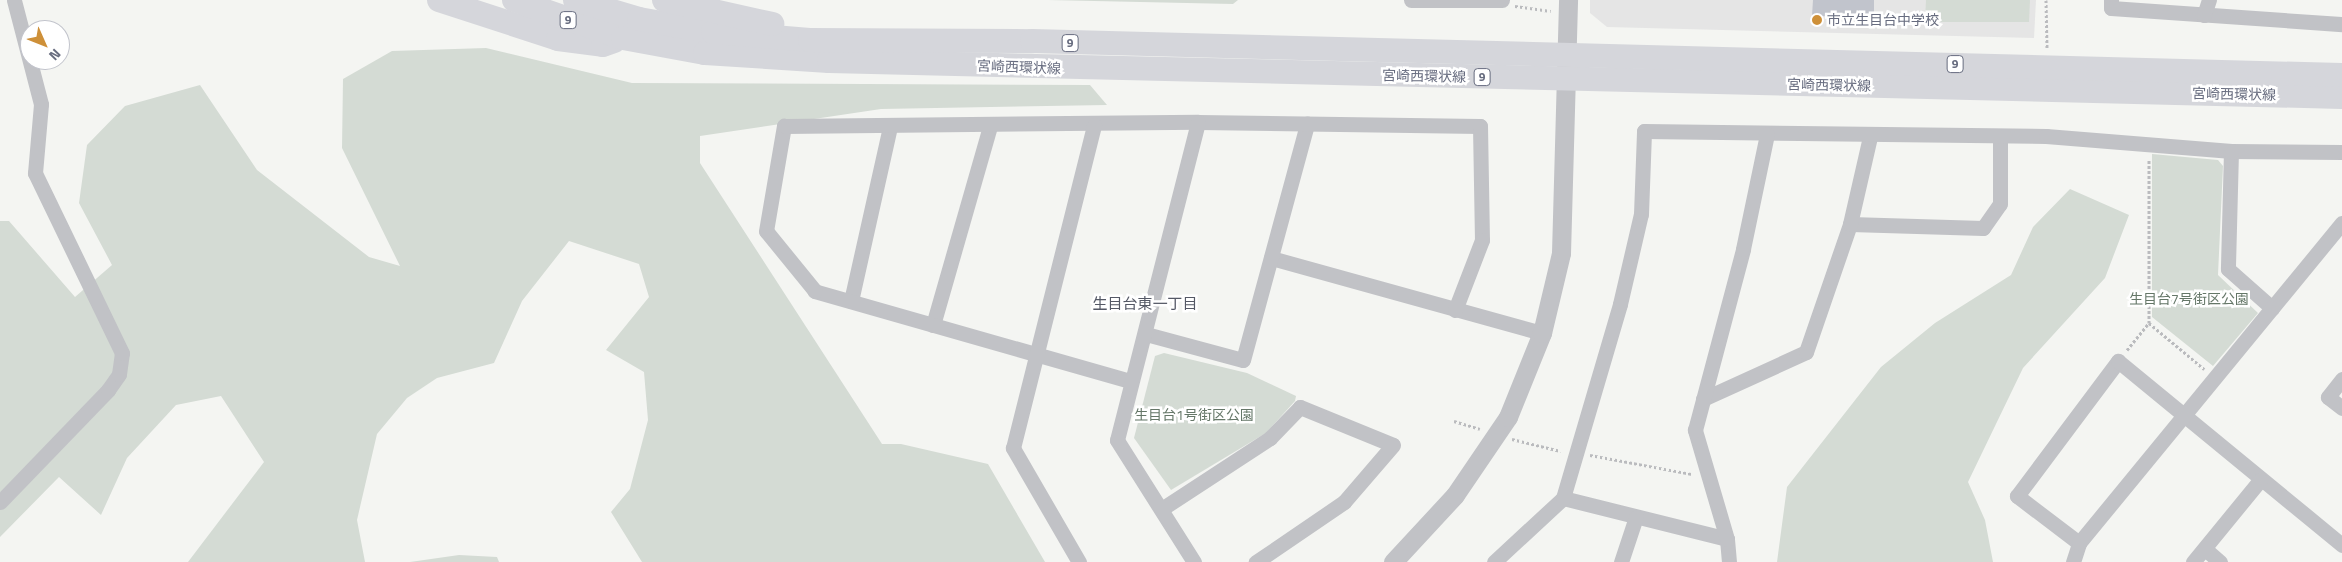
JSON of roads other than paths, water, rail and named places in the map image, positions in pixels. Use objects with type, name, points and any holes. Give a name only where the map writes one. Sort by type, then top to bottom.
[{"type":"main road","points":[[439,0],[558,39],[603,45],[623,38]]},
{"type":"main road","name":"宮崎西環状線","points":[[514,0],[623,38],[704,53],[829,61],[2342,97]]},
{"type":"main road","name":"宮崎西環状線","points":[[575,0],[639,19],[713,32],[810,40],[1032,41],[2342,75]]},
{"type":"main road","points":[[664,0],[771,24],[1014,33],[1032,41]]},
{"type":"street","points":[[0,502],[108,390],[119,374],[122,353],[35,173],[41,104],[14,0]]},
{"type":"street","points":[[1411,0],[1502,2]]},
{"type":"street","points":[[2111,0],[2111,8],[2342,24]]},
{"type":"street","points":[[2204,15],[2209,0]]},
{"type":"street","points":[[1393,562],[1455,495],[1508,417],[1542,333],[1561,253],[1569,78],[1568,7]]},
{"type":"street","points":[[1130,381],[815,292],[766,231],[784,126],[1094,126],[1198,122],[1480,126],[1482,240],[1455,310]]},
{"type":"street","points":[[1194,562],[1163,508],[1117,440],[1130,381],[1146,334],[1198,122]]},
{"type":"street","points":[[1146,334],[1243,360],[1307,124]]},
{"type":"street","points":[[932,325],[990,126]]},
{"type":"street","points":[[1079,562],[1013,448],[1034,354],[1094,126]]},
{"type":"street","points":[[851,302],[890,127]]},
{"type":"street","points":[[1494,562],[1563,498],[1641,214],[1644,131],[2000,138],[2046,136],[2231,150],[2342,152]]},
{"type":"street","points":[[1729,562],[1727,539],[1694,430],[1743,249],[1767,134]]},
{"type":"street","points":[[1703,399],[1806,352],[1850,224],[1870,136]]},
{"type":"street","points":[[1850,224],[1983,228],[2000,204],[2000,138]]},
{"type":"street","points":[[2231,150],[2228,269],[2272,308]]},
{"type":"street","points":[[2072,562],[2079,543],[2342,223]]},
{"type":"street","points":[[1271,258],[1542,333]]},
{"type":"street","points":[[2079,543],[2017,496],[2118,361],[2184,414],[2260,480],[2342,545]]},
{"type":"street","points":[[2342,379],[2328,397],[2342,408]]},
{"type":"street","points":[[1163,508],[1270,438],[1300,407],[1393,445],[1344,502],[1256,562]]},
{"type":"street","points":[[2193,562],[2260,480]]},
{"type":"street","points":[[1563,498],[1727,539]]},
{"type":"street","points":[[1621,562],[1636,517]]},
{"type":"street","points":[[2205,549],[2220,562]]},
{"type":"place","name":"市立生目台中学校","points":[[1817,20]]},
{"type":"district","name":"生目台東一丁目","points":[[1145,304]]},
{"type":"park label","name":"生目台7号街区公園","points":[[2189,299]]},
{"type":"park label","name":"生目台1号街区公園","points":[[1194,415]]}]
